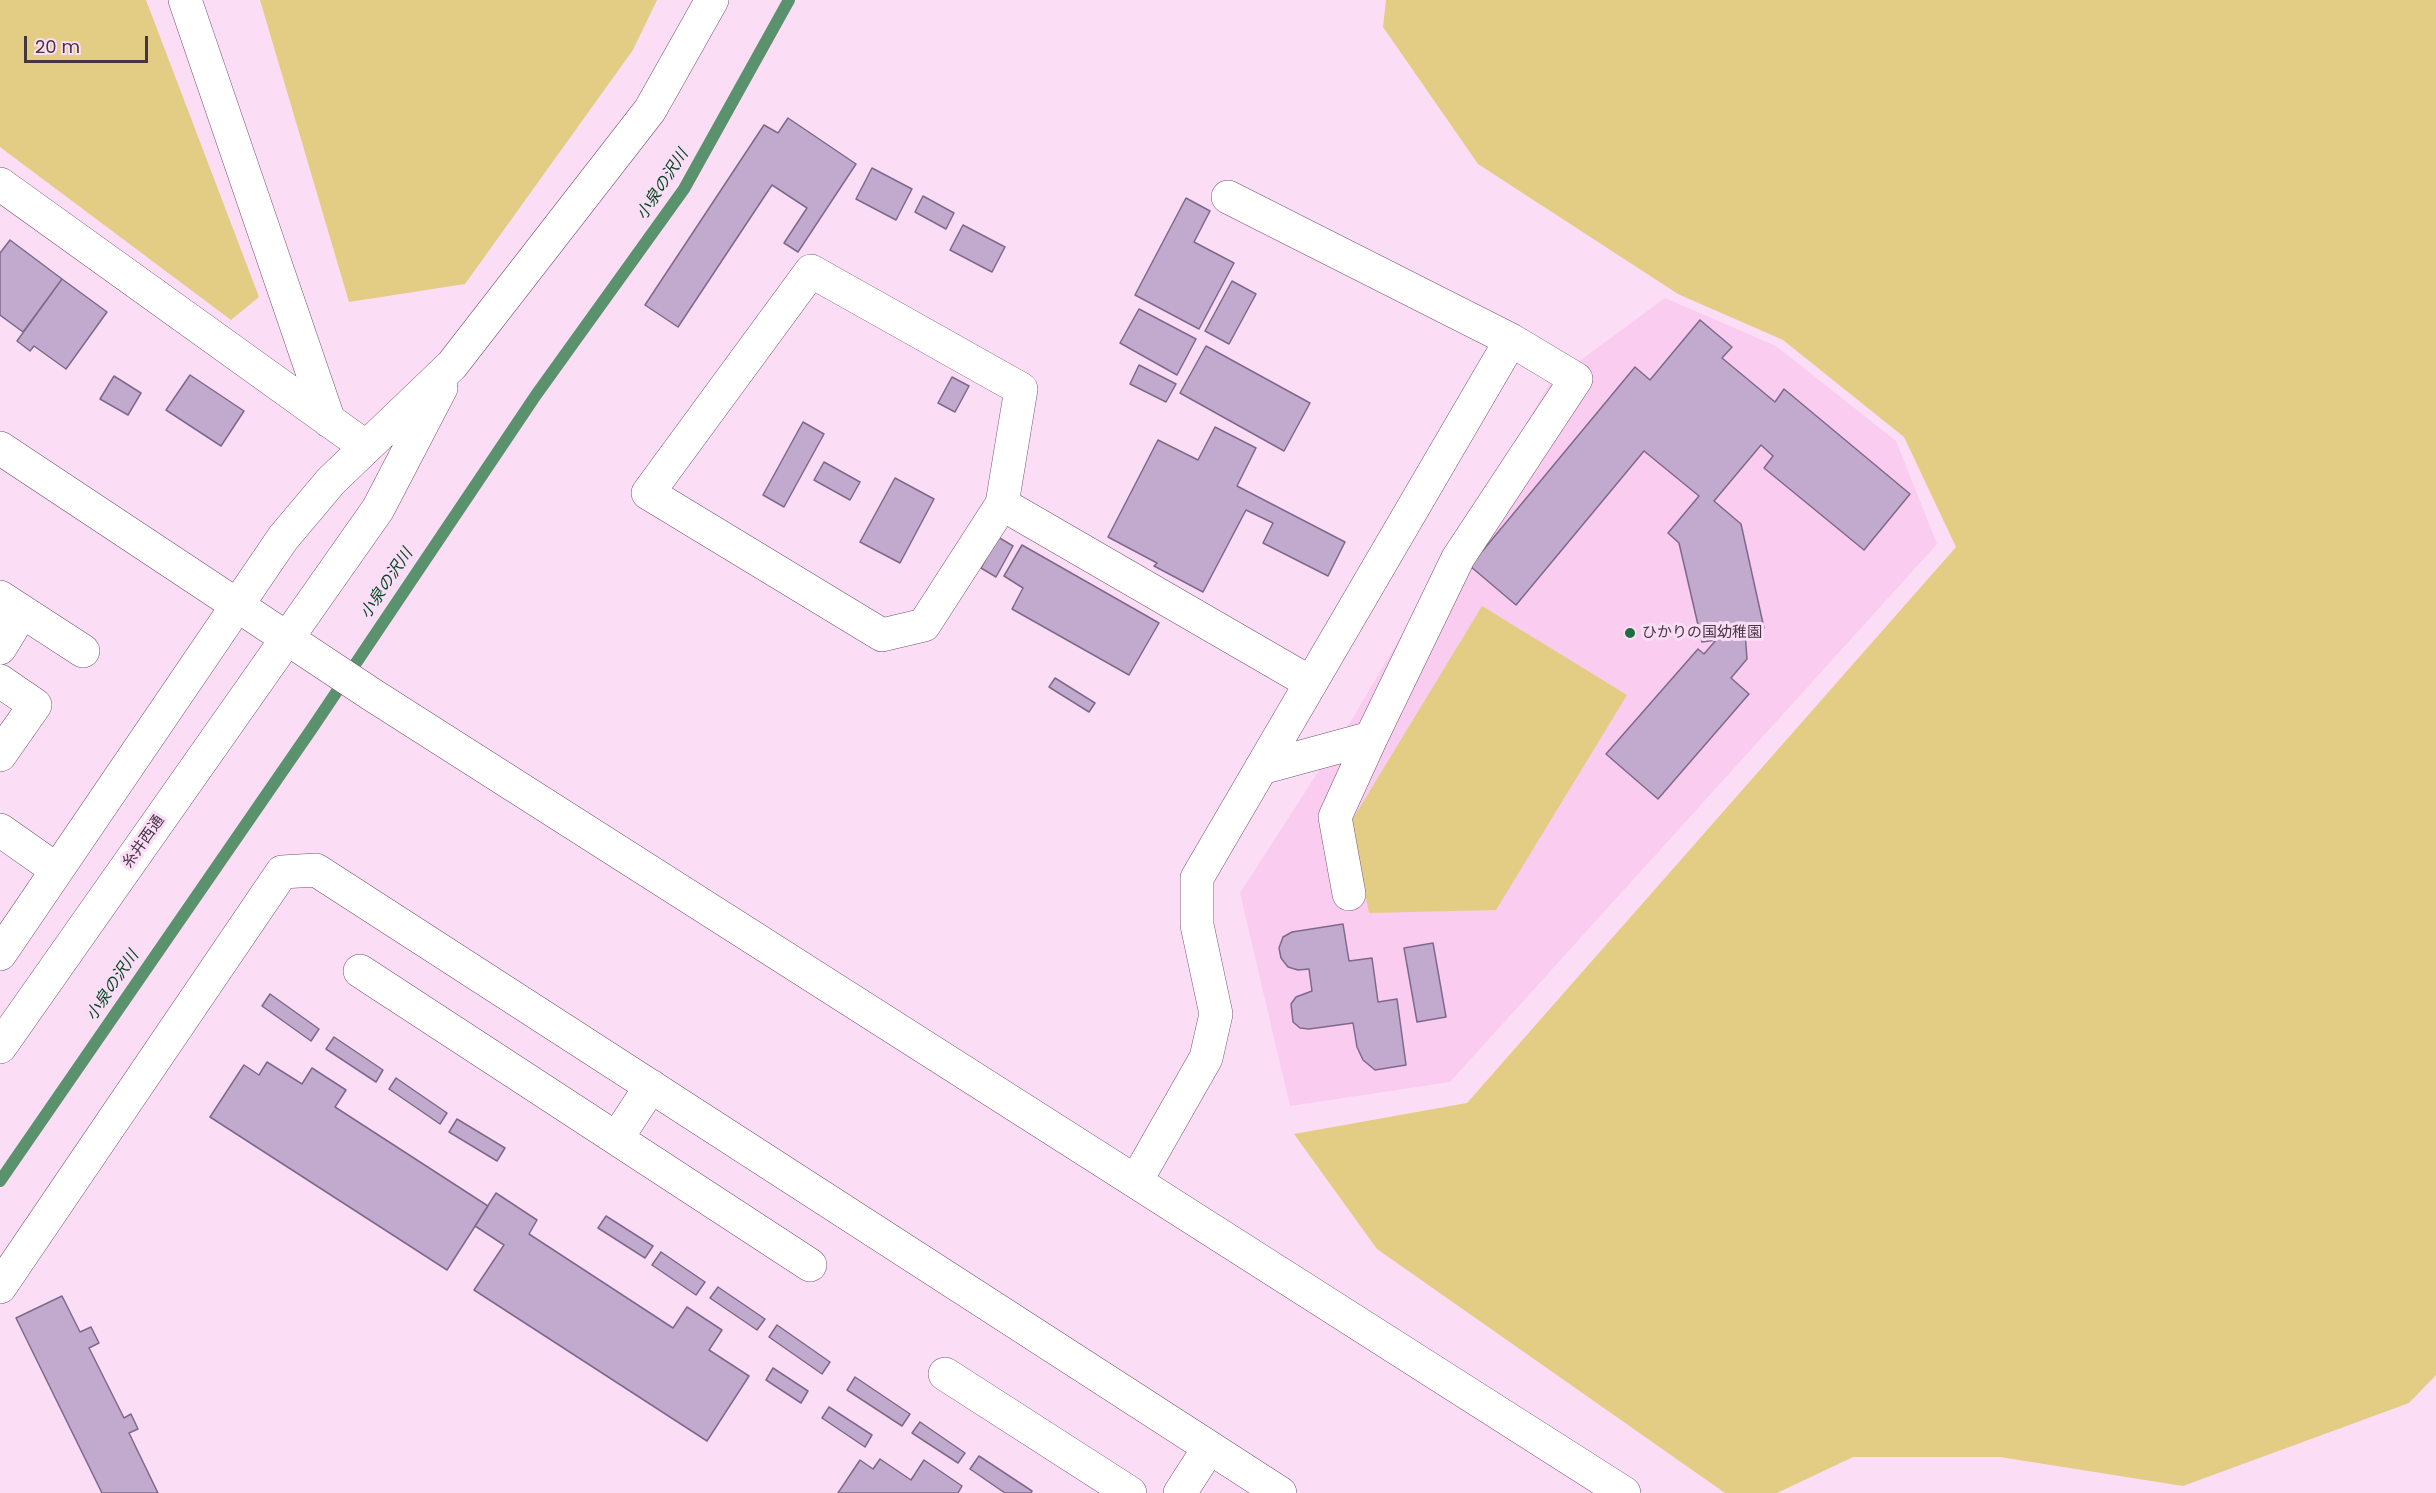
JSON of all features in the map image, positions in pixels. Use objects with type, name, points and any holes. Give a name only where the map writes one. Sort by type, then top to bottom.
[{"type":"street","points":[[185,0],[329,421]]},
{"type":"street","points":[[0,954],[283,538],[331,481],[452,365],[650,110],[712,0]]},
{"type":"street","points":[[0,184],[366,447]]},
{"type":"street","points":[[1228,197],[1511,340],[1575,379],[1458,558],[1335,817],[1349,894]]},
{"type":"street","points":[[811,271],[1021,389],[1002,504],[924,625],[882,635],[648,493],[811,271]]},
{"type":"street","points":[[1136,1181],[1206,1058],[1216,1014],[1197,925],[1197,878],[1511,340]]},
{"type":"street","name":"糸井西通","points":[[0,1047],[289,639],[378,509],[452,365]]},
{"type":"street","points":[[0,448],[371,694],[1624,1493]]},
{"type":"street","points":[[1002,504],[1311,683]]},
{"type":"street","points":[[0,648],[11,604],[83,651]]},
{"type":"street","points":[[0,681],[35,705],[0,755]]},
{"type":"street","points":[[1261,768],[1371,738]]},
{"type":"street","points":[[0,830],[57,870]]},
{"type":"street","points":[[0,1287],[282,872],[316,870],[1280,1493]]},
{"type":"street","points":[[360,970],[810,1265]]},
{"type":"street","points":[[616,1138],[651,1086]]},
{"type":"street","points":[[945,1374],[1130,1493]]},
{"type":"street","points":[[1180,1493],[1209,1448]]},
{"type":"shaded area","points":[[0,0],[146,0],[259,297],[231,320],[0,147]]},
{"type":"shaded area","points":[[260,0],[657,0],[633,50],[465,284],[349,302]]},
{"type":"shaded area","points":[[1386,0],[2436,0],[2436,1375],[2409,1403],[2183,1486],[2000,1457],[1853,1457],[1777,1493],[1725,1493],[1377,1249],[1294,1134],[1467,1103],[1956,547],[1904,437],[1783,340],[1678,294],[1478,164],[1383,27]]},
{"type":"shaded area","name":"ひかりの国幼稚園","points":[[1665,298],[1776,346],[1896,441],[1937,544],[1450,1082],[1290,1106],[1240,893],[1351,721],[1550,383]]},
{"type":"shaded area","points":[[1482,606],[1627,695],[1496,910],[1369,913],[1351,822]]},
{"type":"building","points":[[788,118],[856,164],[798,252],[784,243],[807,208],[772,185],[678,327],[645,305],[764,125],[778,133]]},
{"type":"building","points":[[872,168],[912,189],[896,220],[856,199]]},
{"type":"building","points":[[923,196],[954,213],[946,229],[915,212]]},
{"type":"building","points":[[1186,198],[1210,211],[1194,242],[1234,263],[1199,329],[1135,295]]},
{"type":"building","points":[[963,225],[1005,247],[992,272],[950,250]]},
{"type":"building","points":[[10,240],[62,279],[23,332],[0,315],[0,253]]},
{"type":"building","points":[[62,279],[107,312],[66,369],[34,346],[30,351],[17,341]]},
{"type":"building","points":[[1232,281],[1256,294],[1229,344],[1205,331]]},
{"type":"building","points":[[1139,309],[1196,339],[1177,375],[1120,343]]},
{"type":"building","points":[[1700,320],[1732,347],[1722,358],[1775,402],[1784,389],[1910,494],[1864,550],[1764,468],[1773,456],[1761,445],[1714,501],[1741,524],[1764,628],[1745,632],[1747,659],[1731,678],[1749,694],[1658,799],[1606,754],[1698,649],[1704,654],[1716,640],[1702,642],[1679,543],[1668,533],[1699,496],[1644,451],[1516,605],[1470,566],[1635,367],[1650,380]]},
{"type":"building","points":[[1206,346],[1310,403],[1284,451],[1180,393]]},
{"type":"building","points":[[1139,365],[1176,384],[1166,402],[1130,384]]},
{"type":"building","points":[[190,375],[244,411],[221,446],[166,410]]},
{"type":"building","points":[[114,376],[141,393],[128,415],[100,399]]},
{"type":"building","points":[[952,377],[969,386],[955,412],[938,403]]},
{"type":"building","points":[[803,422],[824,434],[784,507],[763,495]]},
{"type":"building","points":[[1215,427],[1256,448],[1237,486],[1345,542],[1328,576],[1263,543],[1273,523],[1246,510],[1203,592],[1154,566],[1157,563],[1108,537],[1158,440],[1198,460]]},
{"type":"building","points":[[824,462],[860,482],[850,500],[814,480]]},
{"type":"building","points":[[895,478],[934,499],[900,563],[860,542]]},
{"type":"building","points":[[998,537],[1013,546],[996,577],[981,568]]},
{"type":"building","points":[[1022,545],[1159,623],[1129,675],[1012,609],[1023,588],[1004,576]]},
{"type":"building","points":[[1055,678],[1095,703],[1089,712],[1049,687]]},
{"type":"building","points":[[1343,924],[1349,961],[1372,958],[1378,1002],[1397,999],[1406,1065],[1375,1070],[1363,1060],[1357,1047],[1353,1023],[1309,1029],[1300,1028],[1293,1022],[1291,1004],[1296,997],[1312,991],[1309,969],[1298,970],[1288,967],[1281,958],[1279,948],[1283,937],[1292,932]]},
{"type":"building","points":[[1433,943],[1446,1017],[1417,1022],[1404,948]]},
{"type":"building","points":[[270,994],[319,1029],[311,1041],[262,1006]]},
{"type":"building","points":[[334,1037],[383,1070],[376,1082],[326,1049]]},
{"type":"building","points":[[267,1062],[302,1084],[312,1068],[346,1090],[335,1107],[488,1206],[447,1270],[210,1117],[244,1065],[259,1075]]},
{"type":"building","points":[[396,1078],[447,1113],[440,1124],[389,1089]]},
{"type":"building","points":[[457,1119],[505,1148],[497,1161],[449,1132]]},
{"type":"building","points":[[496,1193],[537,1220],[529,1234],[673,1328],[687,1307],[722,1330],[709,1350],[749,1376],[707,1441],[474,1290],[504,1245],[475,1226]]},
{"type":"building","points":[[606,1216],[653,1246],[645,1258],[598,1228]]},
{"type":"building","points":[[661,1252],[705,1282],[696,1295],[652,1265]]},
{"type":"building","points":[[718,1287],[765,1319],[757,1330],[710,1298]]},
{"type":"building","points":[[62,1296],[80,1332],[91,1327],[99,1343],[89,1348],[124,1418],[131,1414],[138,1429],[129,1433],[158,1493],[102,1493],[16,1318]]},
{"type":"building","points":[[777,1325],[830,1362],[822,1374],[769,1337]]},
{"type":"building","points":[[773,1368],[808,1391],[801,1403],[766,1380]]},
{"type":"building","points":[[855,1377],[910,1414],[902,1426],[847,1390]]},
{"type":"building","points":[[829,1407],[872,1435],[865,1447],[822,1418]]},
{"type":"building","points":[[920,1422],[965,1453],[958,1463],[912,1433]]},
{"type":"building","points":[[979,1456],[1032,1491],[1031,1493],[1005,1493],[970,1469]]},
{"type":"building","points":[[880,1459],[911,1480],[924,1460],[962,1486],[958,1493],[838,1493],[860,1460],[873,1469]]},
{"type":"waterway","name":"小泉の沢川","points":[[0,1181],[313,727],[536,395],[684,189],[789,0]]},
{"type":"place","name":"ひかりの国幼稚園","points":[[1630,633]]}]
